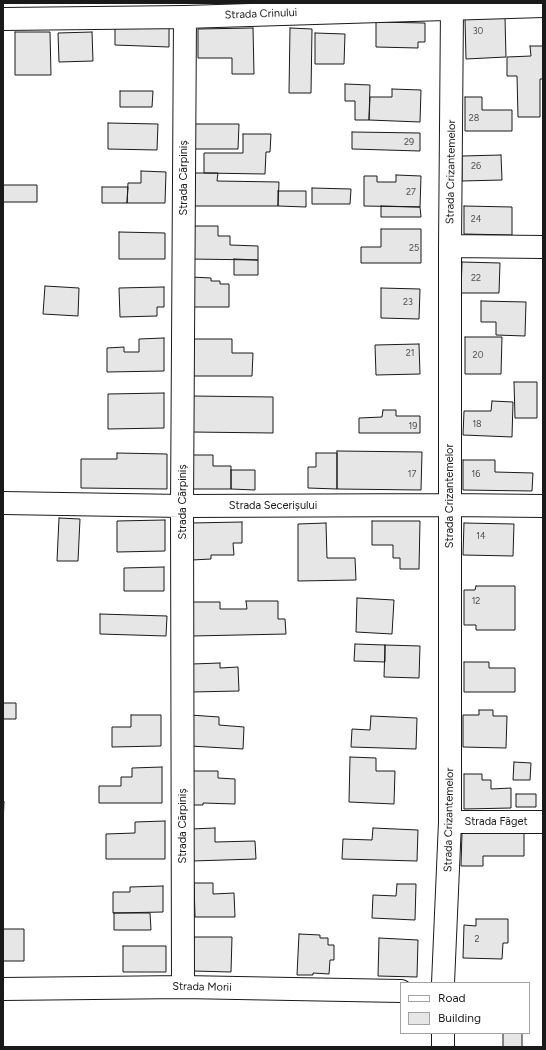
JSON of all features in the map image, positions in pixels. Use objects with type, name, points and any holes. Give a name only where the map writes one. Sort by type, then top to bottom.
[{"type":"street","name":"Strada Crinului","points":[[3,19],[185,17],[543,6]]},
{"type":"street","name":"Strada Crizantemelor","points":[[443,982],[450,822],[450,246],[452,8]]},
{"type":"street","name":"Strada Cărpiniș","points":[[183,987],[182,506],[185,17]]},
{"type":"street","points":[[450,246],[543,247]]},
{"type":"street","name":"Strada Secerișului","points":[[3,503],[182,506],[543,506]]},
{"type":"street","name":"Strada Făget","points":[[450,822],[543,822]]},
{"type":"street","name":"Strada Morii","points":[[3,989],[183,987],[400,991]]},
{"type":"street","points":[[443,1034],[443,1047]]},
{"type":"building","points":[[505,18],[506,57],[466,59],[465,19]]},
{"type":"building","points":[[376,22],[425,23],[425,42],[418,42],[418,48],[376,47]]},
{"type":"building","points":[[115,27],[169,28],[169,47],[115,45]]},
{"type":"building","points":[[253,28],[254,74],[232,74],[232,58],[198,58],[198,29]]},
{"type":"building","points":[[290,28],[312,29],[311,93],[289,93]]},
{"type":"building","points":[[15,32],[50,32],[51,75],[15,75]]},
{"type":"building","points":[[92,32],[93,61],[59,62],[58,33]]},
{"type":"building","points":[[315,33],[345,34],[344,64],[315,64]]},
{"type":"building","points":[[530,46],[543,46],[543,79],[540,79],[540,117],[518,117],[517,76],[507,76],[507,57],[531,56]]},
{"type":"building","points":[[345,84],[370,85],[369,120],[355,120],[355,101],[345,101]]},
{"type":"building","points":[[392,89],[421,90],[420,122],[369,120],[370,97],[392,97]]},
{"type":"building","points":[[120,91],[153,91],[152,107],[120,107]]},
{"type":"building","points":[[465,97],[482,97],[482,110],[512,110],[512,131],[465,131]]},
{"type":"building","points":[[108,123],[158,124],[157,150],[108,149]]},
{"type":"building","points":[[193,124],[239,124],[238,149],[193,149]]},
{"type":"building","points":[[352,132],[420,133],[420,151],[352,149]]},
{"type":"building","points":[[243,134],[271,134],[270,152],[266,152],[265,174],[204,173],[204,153],[243,153]]},
{"type":"building","points":[[501,155],[502,180],[462,181],[462,156]]},
{"type":"building","points":[[141,171],[166,172],[165,203],[127,203],[128,183],[141,183]]},
{"type":"building","points":[[192,173],[218,173],[217,181],[279,182],[278,206],[192,206]]},
{"type":"building","points":[[396,175],[421,176],[420,207],[364,206],[364,176],[377,176],[377,182],[396,182]]},
{"type":"building","points":[[3,185],[37,185],[37,202],[3,202]]},
{"type":"building","points":[[102,187],[128,187],[127,203],[102,203]]},
{"type":"building","points":[[312,188],[351,189],[350,204],[312,204]]},
{"type":"building","points":[[278,191],[306,191],[306,207],[278,206]]},
{"type":"building","points":[[381,206],[420,207],[421,217],[381,217]]},
{"type":"building","points":[[464,206],[512,207],[512,235],[464,234]]},
{"type":"building","points":[[192,226],[218,226],[218,236],[230,236],[230,245],[258,246],[258,260],[191,259]]},
{"type":"building","points":[[381,229],[421,229],[421,263],[361,263],[361,247],[381,247]]},
{"type":"building","points":[[119,232],[165,233],[165,259],[119,259]]},
{"type":"building","points":[[234,259],[258,260],[258,275],[234,275]]},
{"type":"building","points":[[462,262],[500,263],[499,293],[461,293]]},
{"type":"building","points":[[191,277],[211,278],[211,281],[220,281],[220,284],[229,284],[229,307],[190,307]]},
{"type":"building","points":[[45,286],[79,288],[78,316],[43,314]]},
{"type":"building","points":[[164,287],[164,307],[157,307],[157,316],[120,317],[119,288]]},
{"type":"building","points":[[381,288],[420,289],[419,319],[381,318]]},
{"type":"building","points":[[481,301],[526,302],[525,336],[496,335],[496,322],[481,322]]},
{"type":"building","points":[[465,337],[502,337],[501,374],[465,374]]},
{"type":"building","points":[[164,338],[164,371],[107,372],[107,348],[124,347],[124,352],[139,352],[139,339]]},
{"type":"building","points":[[193,339],[232,339],[232,353],[253,353],[252,376],[193,376]]},
{"type":"building","points":[[419,344],[420,374],[376,375],[375,345]]},
{"type":"building","points":[[514,382],[537,382],[537,418],[515,418]]},
{"type":"building","points":[[164,393],[164,428],[108,429],[108,394]]},
{"type":"building","points":[[192,396],[273,397],[273,433],[192,432]]},
{"type":"building","points":[[492,401],[513,402],[512,437],[463,435],[464,411],[491,411]]},
{"type":"building","points":[[383,410],[396,410],[396,416],[420,416],[420,433],[359,433],[359,418],[382,417]]},
{"type":"building","points":[[337,451],[422,452],[421,490],[337,489]]},
{"type":"building","points":[[117,453],[167,454],[167,489],[81,488],[81,459],[117,459]]},
{"type":"building","points":[[316,453],[337,453],[337,489],[308,488],[308,467],[316,467]]},
{"type":"building","points":[[190,455],[213,455],[213,466],[231,466],[231,489],[190,489]]},
{"type":"building","points":[[463,460],[495,460],[495,472],[533,473],[532,491],[463,490]]},
{"type":"building","points":[[231,470],[255,470],[255,490],[231,489]]},
{"type":"building","points":[[59,518],[80,519],[78,561],[57,561]]},
{"type":"building","points":[[165,520],[165,551],[117,552],[117,521]]},
{"type":"building","points":[[372,521],[420,521],[419,569],[400,569],[400,558],[393,558],[393,545],[372,545]]},
{"type":"building","points":[[242,522],[242,543],[233,543],[234,555],[211,555],[211,559],[192,560],[191,523]]},
{"type":"building","points":[[326,523],[327,558],[355,558],[356,580],[298,581],[298,524]]},
{"type":"building","points":[[464,523],[514,524],[513,556],[463,555]]},
{"type":"building","points":[[164,567],[164,591],[124,591],[124,568]]},
{"type":"building","points":[[476,586],[515,586],[515,630],[476,630],[476,625],[464,625],[464,590],[475,590]]},
{"type":"building","points":[[357,598],[394,600],[392,634],[356,632]]},
{"type":"building","points":[[246,601],[278,601],[278,619],[285,619],[286,634],[192,636],[193,602],[220,602],[220,609],[247,609]]},
{"type":"building","points":[[100,614],[167,616],[166,636],[100,634]]},
{"type":"building","points":[[355,644],[385,645],[385,662],[354,661]]},
{"type":"building","points":[[385,645],[420,646],[419,678],[384,677]]},
{"type":"building","points":[[464,662],[489,662],[489,668],[515,668],[515,692],[464,692]]},
{"type":"building","points":[[220,663],[220,668],[238,667],[239,691],[191,692],[192,664]]},
{"type":"building","points":[[3,703],[16,703],[16,719],[3,719]]},
{"type":"building","points":[[479,710],[493,710],[493,716],[507,716],[506,748],[463,747],[463,715],[479,715]]},
{"type":"building","points":[[131,715],[161,715],[161,746],[112,747],[112,727],[131,727]]},
{"type":"building","points":[[190,715],[219,717],[219,725],[244,727],[243,749],[190,746]]},
{"type":"building","points":[[371,716],[417,718],[416,749],[351,747],[352,729],[370,730]]},
{"type":"building","points":[[350,757],[376,758],[376,771],[395,771],[394,804],[349,802]]},
{"type":"building","points":[[514,762],[531,763],[530,780],[513,780]]},
{"type":"building","points":[[162,767],[162,803],[99,803],[99,786],[121,786],[121,777],[132,777],[132,768]]},
{"type":"building","points":[[190,771],[218,771],[218,778],[235,779],[235,804],[203,803],[203,805],[189,805]]},
{"type":"building","points":[[464,774],[482,774],[482,780],[491,780],[491,789],[511,788],[511,808],[464,809]]},
{"type":"building","points":[[516,794],[536,794],[536,807],[516,807]]},
{"type":"building","points":[[3,801],[4,801],[3,826]]},
{"type":"building","points":[[165,821],[165,859],[106,859],[106,834],[135,833],[135,822]]},
{"type":"building","points":[[215,828],[215,842],[255,841],[256,859],[192,861],[191,829]]},
{"type":"building","points":[[373,828],[418,830],[417,861],[342,859],[343,839],[372,840]]},
{"type":"building","points":[[462,833],[524,833],[524,856],[483,856],[483,866],[461,866]]},
{"type":"building","points":[[194,883],[213,883],[213,894],[234,893],[235,917],[195,917]]},
{"type":"building","points":[[397,884],[416,884],[415,920],[372,918],[373,895],[396,896]]},
{"type":"building","points":[[163,886],[163,912],[113,913],[113,892],[130,892],[130,887]]},
{"type":"building","points":[[114,913],[150,913],[151,930],[114,930]]},
{"type":"building","points":[[476,919],[508,919],[508,943],[503,943],[502,959],[463,958],[464,925],[476,926]]},
{"type":"building","points":[[3,929],[24,929],[24,961],[3,961]]},
{"type":"building","points":[[299,934],[320,935],[320,938],[328,938],[328,945],[334,945],[334,960],[330,960],[329,974],[313,973],[313,975],[297,975]]},
{"type":"building","points":[[194,937],[232,937],[231,972],[193,971]]},
{"type":"building","points":[[379,938],[418,940],[417,977],[378,976]]},
{"type":"building","points":[[123,946],[166,946],[166,972],[123,972]]},
{"type":"building","points":[[503,1034],[522,1034],[522,1047],[503,1047]]}]
